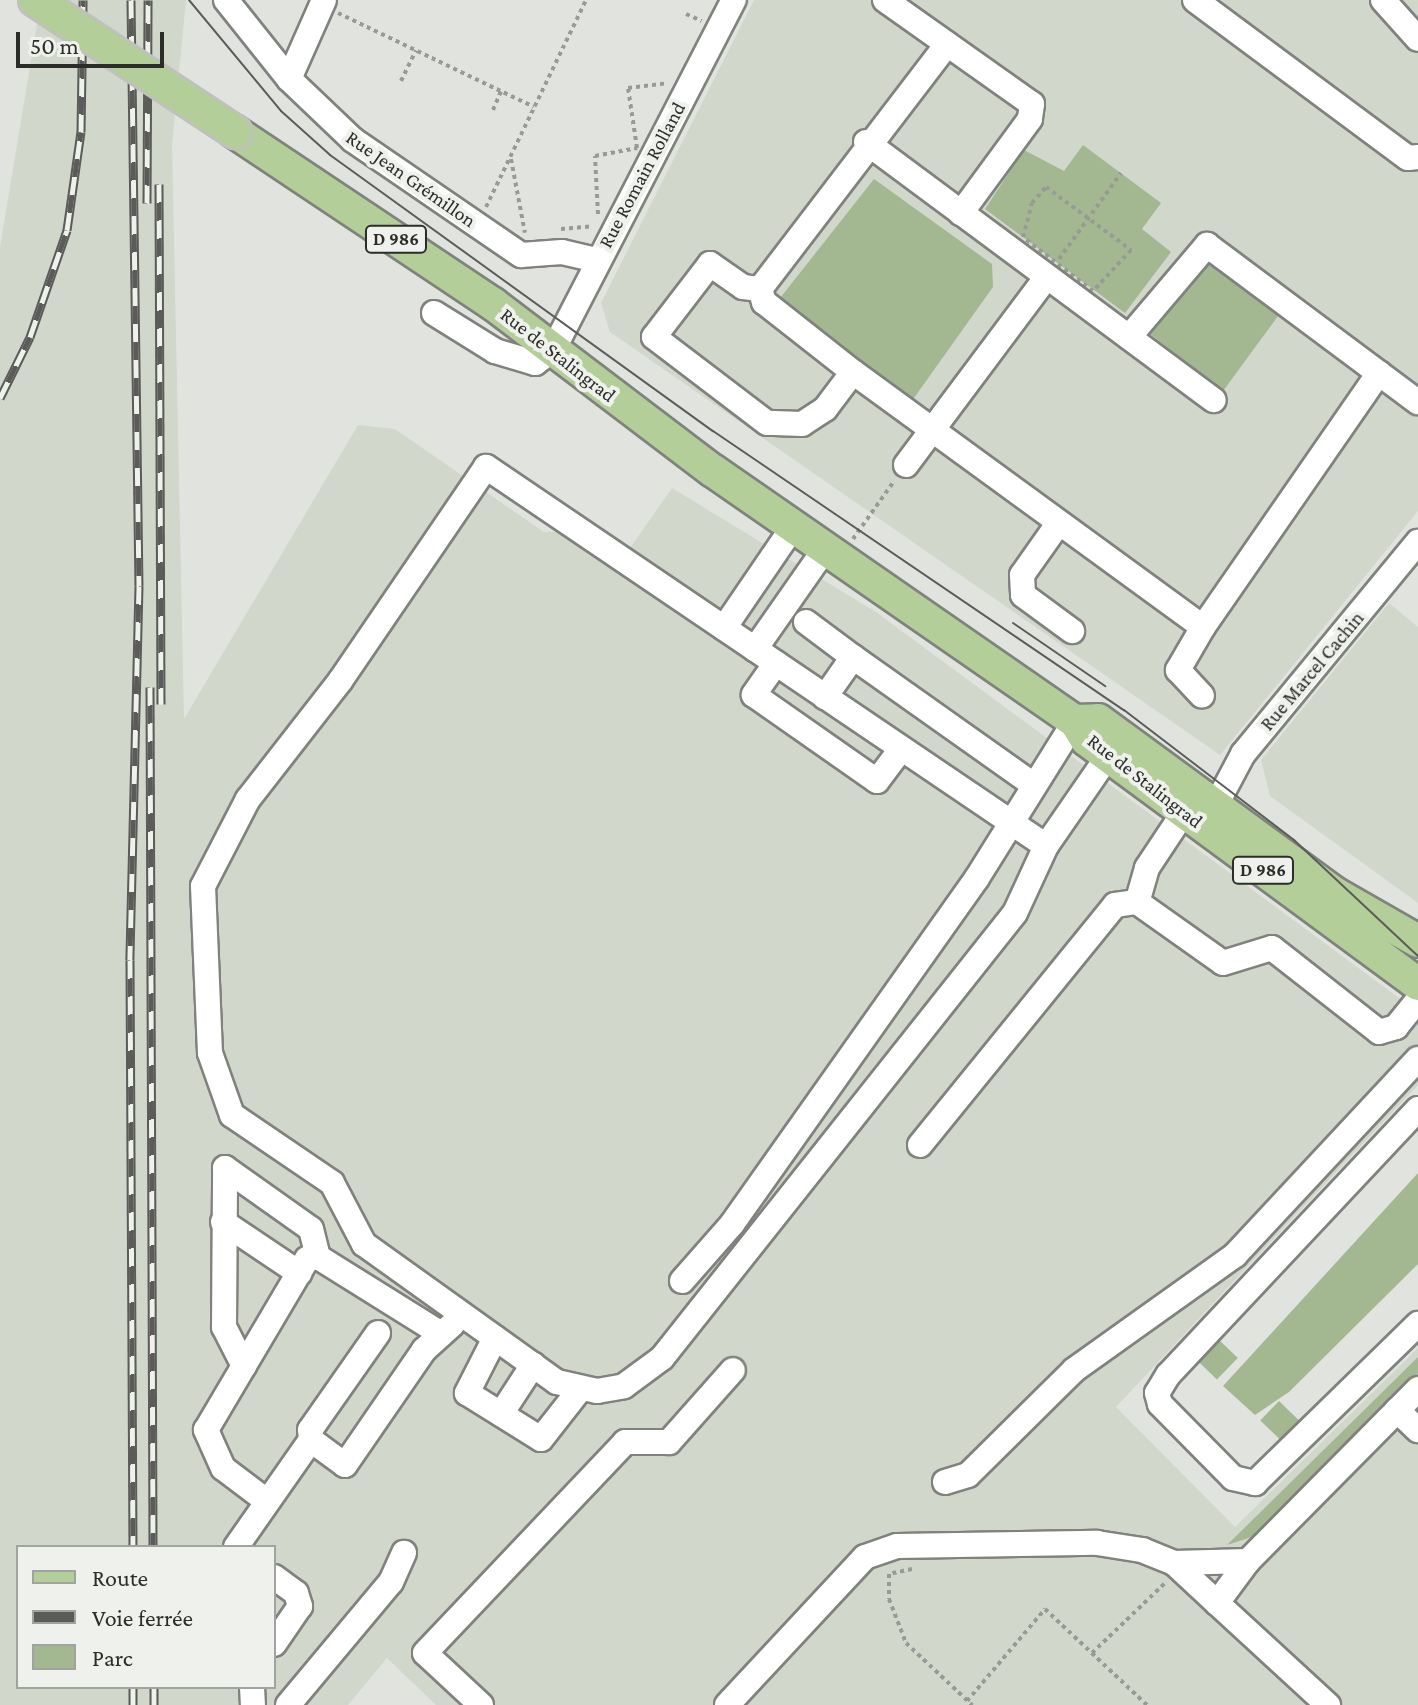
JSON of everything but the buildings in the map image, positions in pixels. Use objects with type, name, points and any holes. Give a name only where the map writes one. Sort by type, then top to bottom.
[{"type":"main road","name":"Rue de Stalingrad","points":[[35,0],[235,132],[553,350],[793,527],[1075,721],[1108,756],[1418,984]]},
{"type":"main road","name":"Rue de Stalingrad","points":[[1075,721],[1098,720],[1334,893],[1418,941]]},
{"type":"main road","name":"Rue de Stalingrad","points":[[1216,805],[1219,838]]},
{"type":"street","name":"Rue Jean Grémillon","points":[[226,0],[289,79],[353,140],[477,225],[529,255],[591,258]]},
{"type":"street","name":"Rue Romain Rolland","points":[[553,350],[591,258],[734,0]]},
{"type":"street","points":[[885,0],[1032,104],[1030,119],[961,213]]},
{"type":"street","points":[[1195,0],[1408,158],[1418,157]]},
{"type":"street","points":[[1383,0],[1418,39]]},
{"type":"street","points":[[289,79],[323,2]]},
{"type":"street","points":[[760,289],[866,142],[947,44]]},
{"type":"street","points":[[866,142],[961,213],[1051,270],[1129,337],[1214,400]]},
{"type":"street","points":[[1129,337],[1207,245],[1418,402]]},
{"type":"street","points":[[760,289],[743,287],[710,264],[654,337],[767,423],[802,424],[825,409],[853,372]]},
{"type":"street","points":[[901,471],[1051,270]]},
{"type":"street","points":[[760,289],[764,302],[853,372],[936,428],[1058,524],[1203,627]]},
{"type":"street","points":[[434,313],[495,351],[535,363],[553,350]]},
{"type":"street","points":[[1202,696],[1178,670],[1203,627],[1379,373]]},
{"type":"street","points":[[1046,846],[486,467],[340,681],[248,799],[203,886],[210,1053],[232,1115],[332,1183],[364,1244],[533,1365],[581,1388],[624,1386],[662,1358],[1015,913],[1046,846],[1108,756]]},
{"type":"street","points":[[1058,524],[1022,575],[1023,595],[1072,631]]},
{"type":"street","points":[[724,628],[793,527]]},
{"type":"street","name":"Rue Marcel Cachin","points":[[1216,805],[1221,784],[1243,754],[1418,542]]},
{"type":"street","points":[[755,649],[792,598],[833,554]]},
{"type":"street","points":[[806,622],[1031,783]]},
{"type":"street","points":[[825,697],[853,657]]},
{"type":"street","points":[[776,663],[754,695],[877,781],[901,749]]},
{"type":"street","points":[[682,1281],[741,1211],[977,878],[1031,783],[1075,721]]},
{"type":"street","points":[[1137,902],[1147,868],[1184,812]]},
{"type":"street","points":[[920,1145],[1115,905],[1137,902],[1223,963],[1272,948],[1379,1032],[1396,1027],[1418,1000]]},
{"type":"street","points":[[945,1482],[968,1475],[1065,1376],[1242,1249],[1418,1059]]},
{"type":"street","points":[[1418,1109],[1168,1375],[1160,1404],[1233,1478],[1255,1483],[1418,1324]]},
{"type":"street","points":[[244,1366],[224,1327],[225,1168],[311,1229],[318,1257],[441,1334]]},
{"type":"street","points":[[223,1222],[299,1273]]},
{"type":"street","points":[[264,1499],[223,1468],[208,1447],[206,1430],[299,1273],[318,1257]]},
{"type":"street","points":[[311,1440],[345,1465],[441,1334],[463,1315]]},
{"type":"street","points":[[237,1545],[264,1499],[311,1440],[310,1430],[378,1333]]},
{"type":"street","points":[[495,1338],[466,1383],[467,1393],[541,1439],[581,1388]]},
{"type":"street","points":[[501,1414],[533,1365]]},
{"type":"street","points":[[481,1705],[425,1653],[625,1442],[669,1442],[733,1370]]},
{"type":"street","points":[[1217,1603],[1248,1561],[1418,1389]]},
{"type":"street","points":[[1397,1410],[1418,1430]]},
{"type":"street","points":[[727,1705],[865,1557],[897,1546],[1097,1543],[1173,1572],[1217,1603],[1328,1705]]},
{"type":"street","points":[[288,1705],[391,1582],[404,1553]]},
{"type":"street","points":[[1173,1572],[1248,1561]]},
{"type":"street","points":[[276,1578],[296,1593],[300,1606],[276,1641]]},
{"type":"path","points":[[477,225],[586,0]]},
{"type":"path","points":[[323,2],[534,107]]},
{"type":"path","points":[[401,81],[416,50]]},
{"type":"path","points":[[591,258],[598,218],[595,156],[637,148],[628,88],[692,79]]},
{"type":"path","points":[[493,110],[501,91]]},
{"type":"path","points":[[510,156],[529,255]]},
{"type":"path","points":[[1051,270],[1121,173]]},
{"type":"path","points":[[1046,187],[1131,250],[1093,291],[1051,270],[1023,237],[1032,203],[1046,187]]},
{"type":"path","points":[[833,554],[901,471]]},
{"type":"path","points":[[1092,1653],[1173,1572]]},
{"type":"path","points":[[889,1599],[906,1643],[970,1703],[1045,1609],[1147,1705]]},
{"type":"shaded area","points":[[41,0],[186,0],[172,145],[184,719],[358,425],[395,429],[544,532],[598,530],[630,548],[672,488],[876,612],[1418,1012],[1418,1085],[1116,1407],[1235,1527],[1418,1348],[1418,1705],[436,1705],[387,1658],[348,1705],[0,1705],[0,247]]},
{"type":"shaded area","points":[[754,0],[1418,0],[1418,511],[1220,755],[610,332],[601,303]]},
{"type":"shaded area","points":[[1389,603],[1418,627],[1418,903],[1270,796],[1261,760]]},
{"type":"green space","points":[[1083,145],[1161,203],[1142,229],[1171,252],[1125,313],[985,209],[1024,150],[1064,171]]},
{"type":"green space","points":[[874,179],[992,264],[993,287],[909,405],[773,307]]},
{"type":"green space","points":[[1214,265],[1278,316],[1223,391],[1149,333],[1197,266]]},
{"type":"green space","points":[[1418,1173],[1418,1264],[1289,1392],[1255,1415],[1223,1386]]},
{"type":"green space","points":[[1214,1335],[1238,1358],[1217,1380],[1193,1357]]},
{"type":"green space","points":[[1418,1357],[1418,1373],[1267,1532],[1227,1545]]},
{"type":"green space","points":[[1279,1401],[1302,1423],[1283,1443],[1260,1420]]},
{"type":"tram line","points":[[189,0],[281,111],[330,155],[713,431],[1124,710],[1294,840],[1418,956]]},
{"type":"tram line","points":[[1013,623],[1105,686]]},
{"type":"railway","points":[[0,398],[30,337],[67,230],[81,132],[83,0]]},
{"type":"railway","points":[[131,0],[139,586],[130,960],[133,1545]]},
{"type":"railway","points":[[147,203],[148,0]]},
{"type":"railway","points":[[159,184],[161,704]]},
{"type":"railway","points":[[150,687],[153,1545]]},
{"type":"railway","points":[[133,1689],[133,1705]]},
{"type":"railway","points":[[154,1689],[154,1705]]}]
